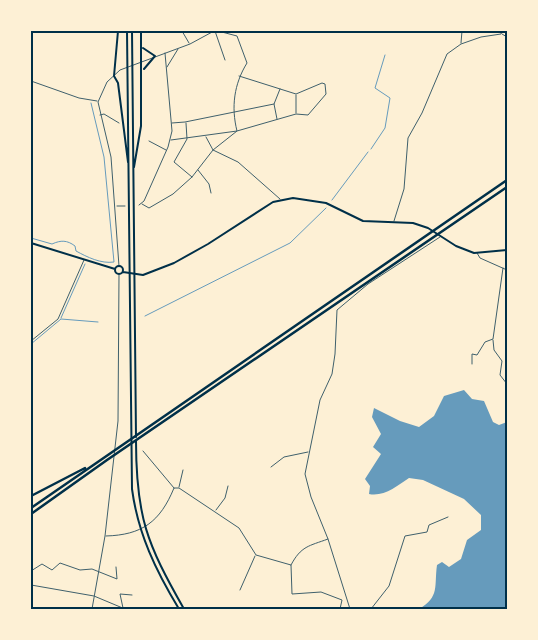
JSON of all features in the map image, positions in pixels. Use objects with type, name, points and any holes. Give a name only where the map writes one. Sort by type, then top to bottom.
[{"type":"highway","points":[[31,508],[507,180]]},
{"type":"highway","points":[[31,514],[434,235],[507,187]]},
{"type":"highway","points":[[31,496],[97,462]]},
{"type":"main road","points":[[118,31],[114,76],[118,83],[129,167]]},
{"type":"main road","points":[[128,31],[134,504],[150,557],[179,609]]},
{"type":"main road","points":[[132,31],[136,468],[138,504],[142,522],[157,562],[184,609]]},
{"type":"main road","points":[[133,173],[141,126],[143,70],[140,62],[143,48],[141,31]]},
{"type":"main road","points":[[143,48],[155,56],[147,62],[143,70]]},
{"type":"main road","points":[[31,242],[115,269],[115,272],[118,274],[123,272],[142,275],[174,263],[208,244],[249,216],[280,200],[311,199],[326,203],[363,221],[413,223],[428,228],[456,246],[476,253],[507,250]]},
{"type":"main road","points":[[115,269],[119,266],[123,272]]},
{"type":"street","points":[[182,31],[190,44]]},
{"type":"street","points":[[215,31],[225,60]]},
{"type":"street","points":[[119,266],[111,157],[98,102],[108,82],[120,70],[190,44],[215,31],[237,36],[247,63],[239,76],[232,112],[237,131]]},
{"type":"street","points":[[461,44],[462,31]]},
{"type":"street","points":[[394,223],[404,189],[408,138],[422,113],[447,54],[461,44],[481,36],[502,33],[507,37]]},
{"type":"street","points":[[166,68],[179,48]]},
{"type":"street","points":[[139,205],[142,204],[170,140],[171,123],[165,52]]},
{"type":"street","points":[[170,140],[237,131],[296,114],[308,115],[326,94],[325,84],[322,83],[296,94],[239,76]]},
{"type":"street","points":[[32,82],[79,98],[98,102]]},
{"type":"street","points":[[277,120],[274,104],[280,88]]},
{"type":"street","points":[[296,94],[296,114]]},
{"type":"street","points":[[171,123],[186,122],[274,104]]},
{"type":"street","points":[[100,115],[104,114],[119,122]]},
{"type":"street","points":[[186,122],[187,139],[174,162],[192,177]]},
{"type":"street","points":[[142,204],[149,208],[173,194],[192,177],[213,150],[237,131]]},
{"type":"street","points":[[205,136],[213,150],[238,162],[280,200]]},
{"type":"street","points":[[149,141],[166,150]]},
{"type":"street","points":[[198,170],[209,184],[211,193]]},
{"type":"street","points":[[116,206],[125,206]]},
{"type":"street","points":[[350,609],[328,539],[311,497],[305,474],[320,400],[332,374],[337,310],[368,284],[441,236]]},
{"type":"street","points":[[476,253],[480,258],[507,270]]},
{"type":"street","points":[[31,341],[58,318],[84,259]]},
{"type":"street","points":[[503,268],[493,339],[494,350],[502,361],[500,375],[507,384]]},
{"type":"street","points":[[92,609],[105,536],[118,421],[118,274]]},
{"type":"street","points":[[472,364],[472,354],[477,355],[485,342],[493,339]]},
{"type":"street","points":[[143,451],[174,488]]},
{"type":"street","points":[[271,468],[284,457],[310,451]]},
{"type":"street","points":[[179,488],[183,470]]},
{"type":"street","points":[[216,511],[225,498],[228,486]]},
{"type":"street","points":[[105,536],[122,536],[138,531],[149,524],[162,514],[174,488]]},
{"type":"street","points":[[174,488],[179,488],[239,528],[256,555],[291,565]]},
{"type":"street","points":[[371,609],[389,586],[406,536],[427,532],[429,525],[448,517]]},
{"type":"street","points":[[328,539],[298,552],[291,565],[292,594],[326,593],[342,600],[340,609]]},
{"type":"street","points":[[240,590],[256,555]]},
{"type":"street","points":[[31,571],[42,564],[52,570],[60,562],[80,570],[92,569],[117,579],[116,567]]},
{"type":"street","points":[[31,585],[94,596],[124,608]]},
{"type":"street","points":[[124,608],[120,594],[132,595]]},
{"type":"water","points":[[464,390],[472,399],[484,401],[493,422],[499,425],[507,422],[507,609],[419,609],[426,605],[433,595],[436,585],[437,565],[442,562],[449,567],[461,559],[467,540],[481,530],[481,515],[464,499],[423,480],[409,478],[380,494],[369,494],[370,486],[365,479],[381,454],[373,447],[381,434],[372,417],[374,408],[400,421],[419,427],[434,416],[444,396]]},
{"type":"waterway","points":[[371,149],[385,128],[390,98],[375,88],[385,55]]},
{"type":"waterway","points":[[31,238],[52,244],[61,241],[67,242],[75,246],[76,251],[89,258],[104,262],[114,262],[104,157],[91,103]]},
{"type":"waterway","points":[[332,200],[368,152]]},
{"type":"waterway","points":[[145,316],[290,243],[326,208]]},
{"type":"waterway","points":[[61,318],[85,264]]},
{"type":"waterway","points":[[31,344],[61,319],[98,322]]}]
